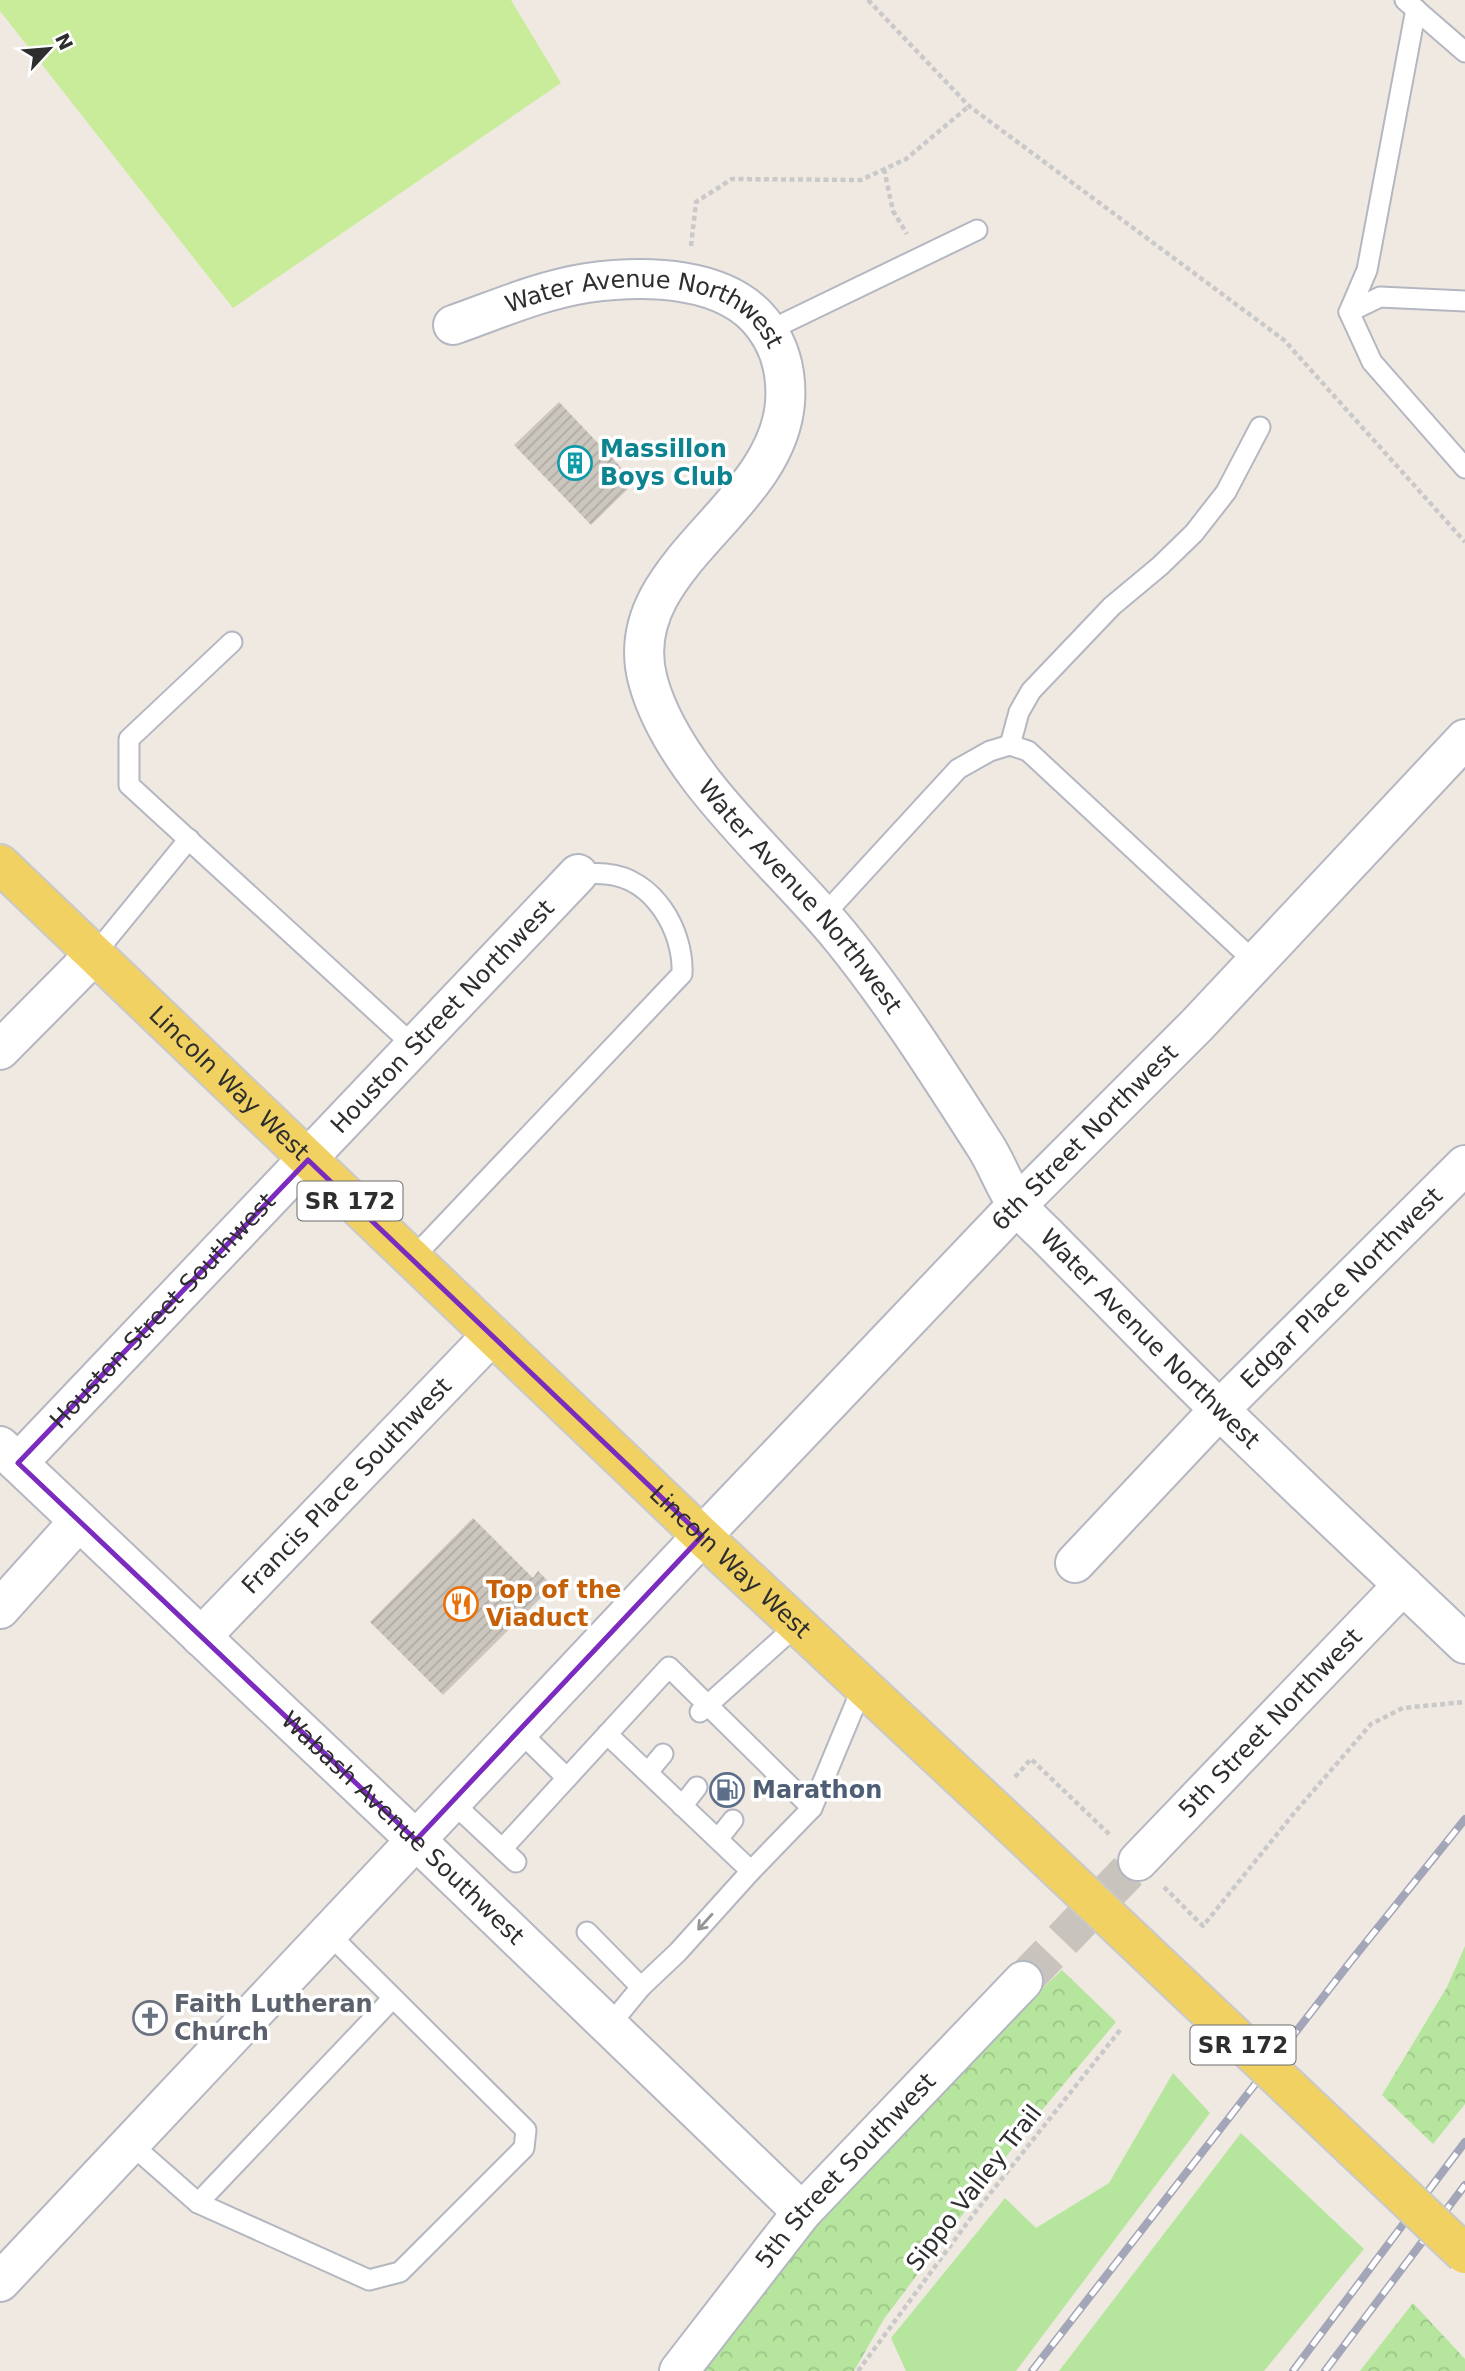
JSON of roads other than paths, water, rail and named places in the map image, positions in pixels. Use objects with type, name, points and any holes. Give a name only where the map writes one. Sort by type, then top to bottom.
[{"type":"main road","name":"Lincoln Way West","points":[[0,864],[862,1688],[1022,1835],[1465,2254]]},
{"type":"street","name":"Water Avenue Northwest","points":[[453,326],[584,283],[636,280],[687,283],[717,292],[747,307],[768,331],[783,363],[786,387],[778,438],[764,466],[744,493],[702,540],[652,607],[644,636],[646,676],[671,741],[727,811],[823,916],[913,1036],[989,1151],[1017,1205],[1217,1410],[1465,1644]]},
{"type":"street","name":"6th Street Northwest","points":[[0,2282],[702,1536],[1017,1205],[1255,962],[1465,739]]},
{"type":"street","name":"Houston Street Northwest","points":[[308,1160],[578,874]]},
{"type":"street","points":[[1,1047],[94,955]]},
{"type":"street","name":"Houston Street Southwest","points":[[9,1455],[308,1160]]},
{"type":"street","name":"Edgar Place Northwest","points":[[1075,1563],[1217,1410],[1465,1165]]},
{"type":"street","name":"Francis Place Southwest","points":[[201,1637],[492,1335]]},
{"type":"street","name":"Wabash Avenue Southwest","points":[[9,1455],[416,1840],[802,2212]]},
{"type":"street","points":[[0,1609],[79,1521]]},
{"type":"street","name":"5th Street Northwest","points":[[1138,1861],[1403,1585]]},
{"type":"street","name":"5th Street Southwest","points":[[680,2371],[802,2212],[1023,1981]]},
{"type":"lane","points":[[1410,4],[1465,52]]},
{"type":"lane","points":[[1410,4],[1367,270],[1349,312],[1372,362],[1465,468]]},
{"type":"lane","points":[[768,331],[977,230]]},
{"type":"lane","points":[[1349,312],[1380,297],[1465,301]]},
{"type":"lane","points":[[1010,745],[1018,712],[1031,691],[1112,606],[1194,533],[1226,492],[1260,427]]},
{"type":"lane","points":[[232,642],[129,738],[129,785],[414,1046]]},
{"type":"lane","points":[[823,916],[958,768],[990,751],[1010,745],[1028,751],[1255,962]]},
{"type":"lane","points":[[94,955],[189,839]]},
{"type":"lane","points":[[412,1259],[682,974],[683,957],[676,930],[657,902],[634,883],[608,873],[578,874]]},
{"type":"lane","points":[[704,1708],[797,1625]]},
{"type":"lane","points":[[452,1802],[509,1855],[567,1777],[669,1667],[738,1742],[812,1808]]},
{"type":"lane","points":[[609,2026],[641,1987],[678,1952],[812,1808],[862,1688]]},
{"type":"lane","points":[[519,1731],[567,1777]]},
{"type":"lane","points":[[607,1734],[751,1871]]},
{"type":"lane","points":[[648,1772],[663,1754]]},
{"type":"lane","points":[[682,1806],[698,1787]]},
{"type":"lane","points":[[718,1839],[733,1820]]},
{"type":"lane","points":[[587,1932],[641,1987]]},
{"type":"lane","points":[[131,2144],[198,2203],[369,2280],[400,2272],[524,2148],[526,2130],[328,1933]]},
{"type":"lane","points":[[198,2203],[393,1998]]},
{"type":"tunnel","points":[[1023,1981],[1138,1861]]},
{"type":"railway","points":[[1032,2371],[1465,1819]]},
{"type":"railway","points":[[1293,2371],[1465,2142]]},
{"type":"railway","points":[[1325,2371],[1465,2185]]},
{"type":"place","name":"Massillon Boys Club","points":[[575,463]]},
{"type":"place","name":"Top of the Viaduct","points":[[461,1604]]},
{"type":"place","name":"Marathon","points":[[727,1790]]},
{"type":"place","name":"Faith Lutheran Church","points":[[150,2018]]}]
